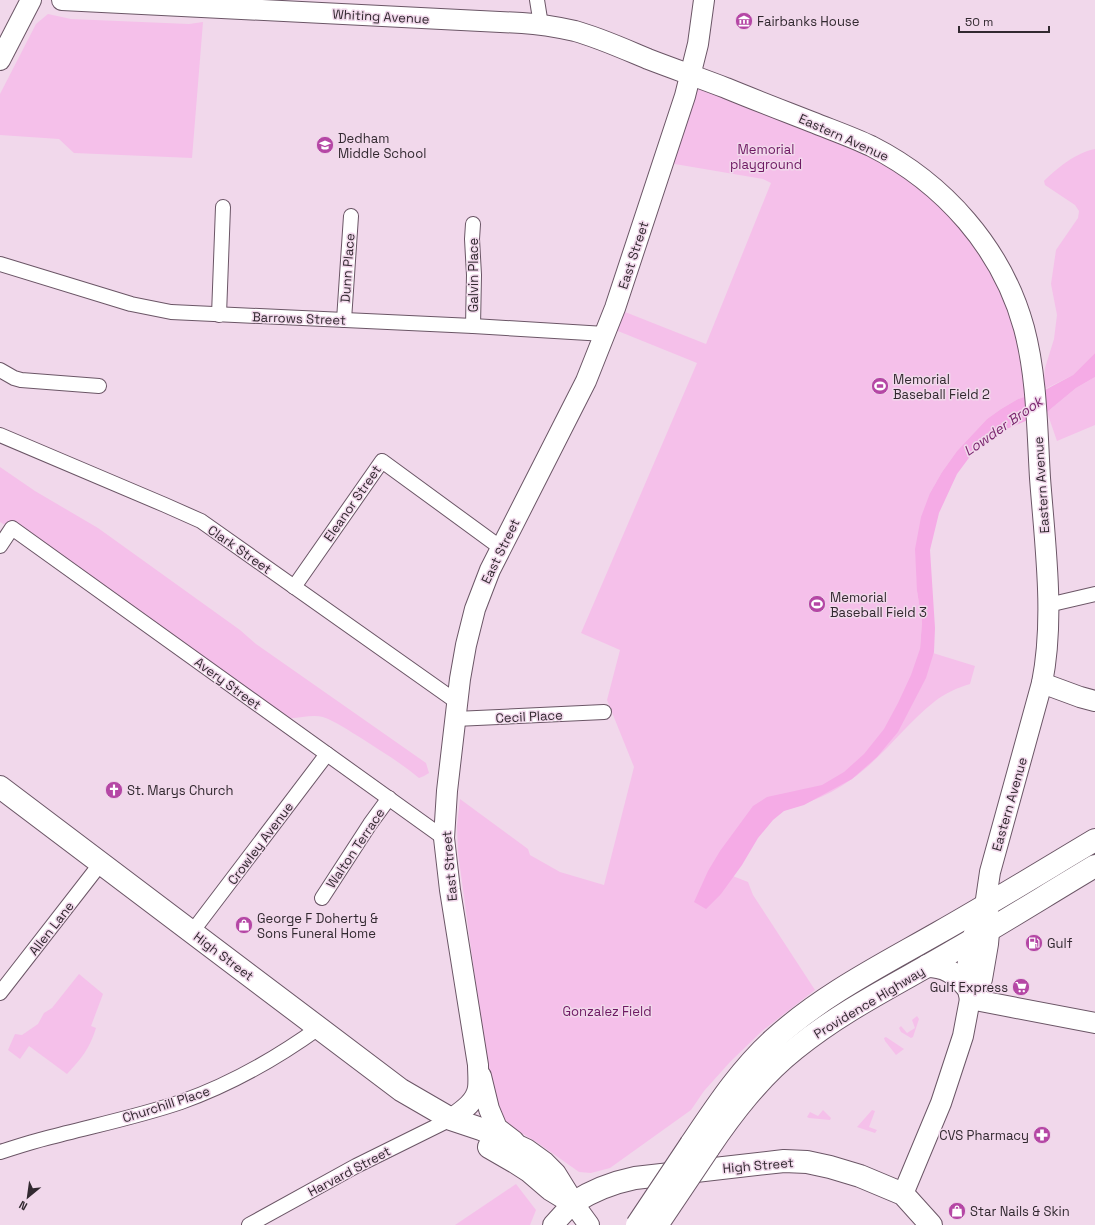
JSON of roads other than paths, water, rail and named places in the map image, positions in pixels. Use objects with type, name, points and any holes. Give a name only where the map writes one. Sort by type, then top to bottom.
[{"type":"main road","points":[[0,60],[31,0]]},
{"type":"main road","name":"Whiting Avenue","points":[[62,0],[541,25],[594,37],[691,75]]},
{"type":"main road","name":"East Street","points":[[451,1119],[467,1107],[474,1098],[478,1087],[478,1065],[451,897],[444,838],[447,791],[456,711],[463,661],[470,626],[481,590],[586,381],[605,334],[634,252],[691,75],[702,20],[704,0]]},
{"type":"main road","name":"Eastern Avenue","points":[[691,75],[869,145],[906,166],[938,191],[965,218],[997,263],[1005,279],[1023,327],[1032,368],[1038,432],[1048,605],[1046,656],[1042,683],[991,867],[985,906],[978,919],[981,934],[966,974],[968,993],[964,1036],[941,1103],[902,1194]]},
{"type":"main road","points":[[1042,683],[1095,701]]},
{"type":"main road","name":"High Street","points":[[0,787],[397,1086],[451,1119],[481,1129],[526,1150],[544,1163],[555,1174],[567,1192],[572,1203]]},
{"type":"main road","name":"Providence Highway","points":[[657,1225],[735,1080],[759,1053],[795,1021],[852,982],[985,906],[1095,840]]},
{"type":"main road","name":"Providence Highway","points":[[637,1225],[699,1146],[733,1113],[762,1079],[794,1050],[841,1016],[1095,866]]},
{"type":"main road","points":[[928,966],[936,966],[950,971],[968,993],[1095,1023]]},
{"type":"main road","points":[[478,1065],[489,1109],[497,1128],[526,1150]]},
{"type":"main road","name":"High Street","points":[[451,1119],[467,1134],[529,1171],[550,1189],[572,1203]]},
{"type":"main road","name":"High Street","points":[[572,1203],[593,1191],[623,1180],[784,1161],[807,1162],[860,1176],[902,1194],[931,1225]]},
{"type":"main road","points":[[553,1225],[572,1203],[589,1225]]},
{"type":"street","points":[[537,0],[541,25]]},
{"type":"street","points":[[219,315],[223,207]]},
{"type":"street","name":"Dunn Place","points":[[344,320],[351,216]]},
{"type":"street","name":"Galvin Place","points":[[473,224],[473,326]]},
{"type":"street","name":"Barrows Street","points":[[0,264],[144,308],[171,312],[473,326],[605,334]]},
{"type":"street","points":[[0,370],[14,378],[21,380],[100,386]]},
{"type":"street","name":"Clark Street","points":[[0,436],[165,505],[201,522],[294,587],[456,711]]},
{"type":"street","name":"Eleanor Street","points":[[294,587],[382,461],[501,548]]},
{"type":"street","name":"Avery Street","points":[[0,546],[12,528],[444,838]]},
{"type":"street","points":[[1048,605],[1095,594]]},
{"type":"street","name":"Cecil Place","points":[[456,711],[604,712]]},
{"type":"street","name":"Crowley Avenue","points":[[192,932],[327,754]]},
{"type":"street","name":"Walton Terrace","points":[[322,898],[370,824],[389,798]]},
{"type":"street","name":"Allen Lane","points":[[0,993],[101,863]]},
{"type":"street","name":"Churchill Place","points":[[0,1152],[47,1138],[140,1115],[182,1102],[223,1085],[263,1065],[320,1028]]},
{"type":"street","name":"Harvard Street","points":[[249,1225],[356,1166],[451,1119]]},
{"type":"water","name":"Lowder Brook","points":[[1095,353],[1095,377],[1076,388],[1047,412],[1004,430],[977,447],[957,474],[939,513],[930,550],[935,628],[934,652],[926,678],[898,732],[877,757],[852,779],[804,805],[784,811],[773,820],[758,838],[742,865],[721,894],[706,909],[694,902],[708,871],[720,851],[753,806],[767,797],[822,785],[844,772],[864,754],[884,729],[911,675],[920,649],[922,622],[917,591],[915,549],[921,517],[930,493],[942,472],[957,451],[987,419],[1001,409],[1018,399],[1043,391],[1073,375]]},
{"type":"place","name":"Fairbanks House","points":[[744,21]]},
{"type":"place","name":"Dedham Middle School","points":[[325,145]]},
{"type":"place","name":"Memorial Baseball Field 2","points":[[880,386]]},
{"type":"place","name":"Memorial Baseball Field 3","points":[[817,604]]},
{"type":"place","name":"St. Marys Church","points":[[114,790]]},
{"type":"place","name":"George F Doherty & Sons Funeral Home","points":[[244,925]]},
{"type":"place","name":"Gulf","points":[[1034,943]]},
{"type":"place","name":"Gulf Express","points":[[1021,987]]},
{"type":"place","name":"CVS Pharmacy","points":[[1042,1135]]},
{"type":"place","name":"Star Nails & Skin","points":[[957,1211]]},
{"type":"park label","name":"Memorial playground","points":[[766,156]]},
{"type":"park label","name":"Gonzalez Field","points":[[607,1011]]}]
